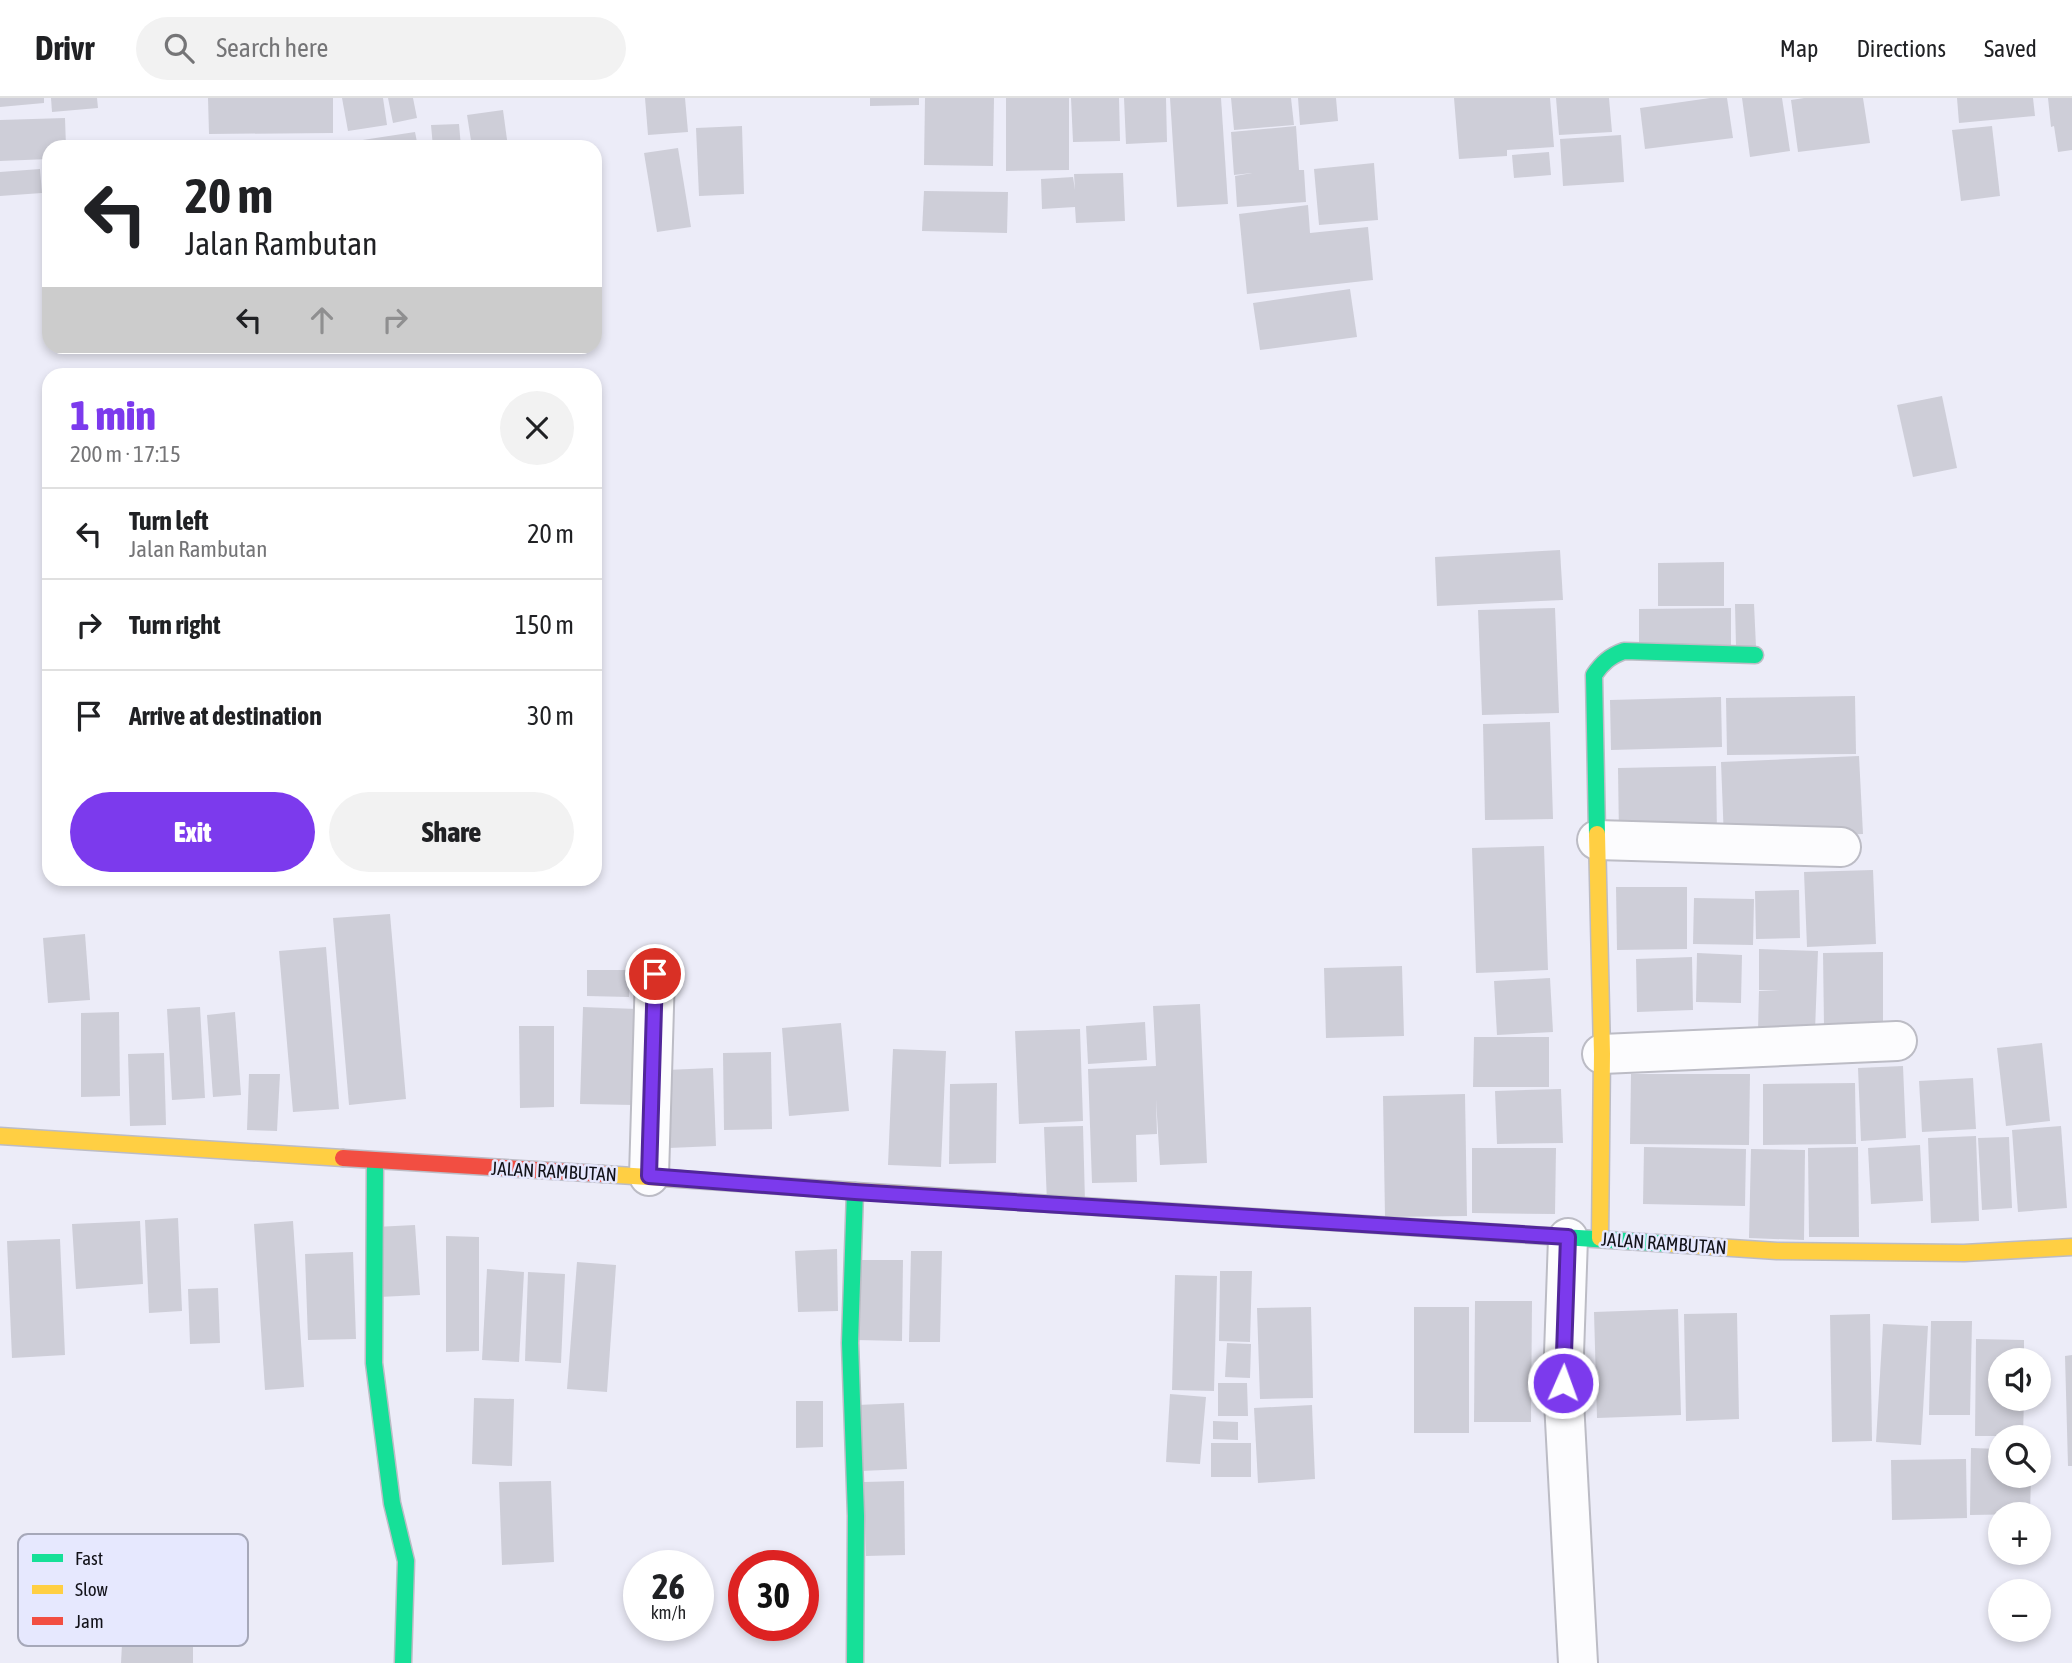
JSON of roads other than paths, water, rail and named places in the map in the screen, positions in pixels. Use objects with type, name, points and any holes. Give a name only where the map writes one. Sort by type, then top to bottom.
[{"type":"street","points":[[1578,1663],[1563,1383],[1584,1238],[1602,1054],[1594,675],[1599,666],[1614,654],[1624,651],[1755,655]]},
{"type":"street","points":[[1597,840],[1841,847]]},
{"type":"street","points":[[649,1176],[655,974]]},
{"type":"street","points":[[1602,1054],[1897,1041]]},
{"type":"street","name":"JALAN RAMBUTAN","points":[[0,1136],[1777,1251],[1964,1253],[2072,1247]]},
{"type":"street","points":[[375,1161],[374,1363],[392,1503],[406,1561],[404,1663]]},
{"type":"street","points":[[855,1192],[850,1343],[856,1517],[855,1663]]}]
